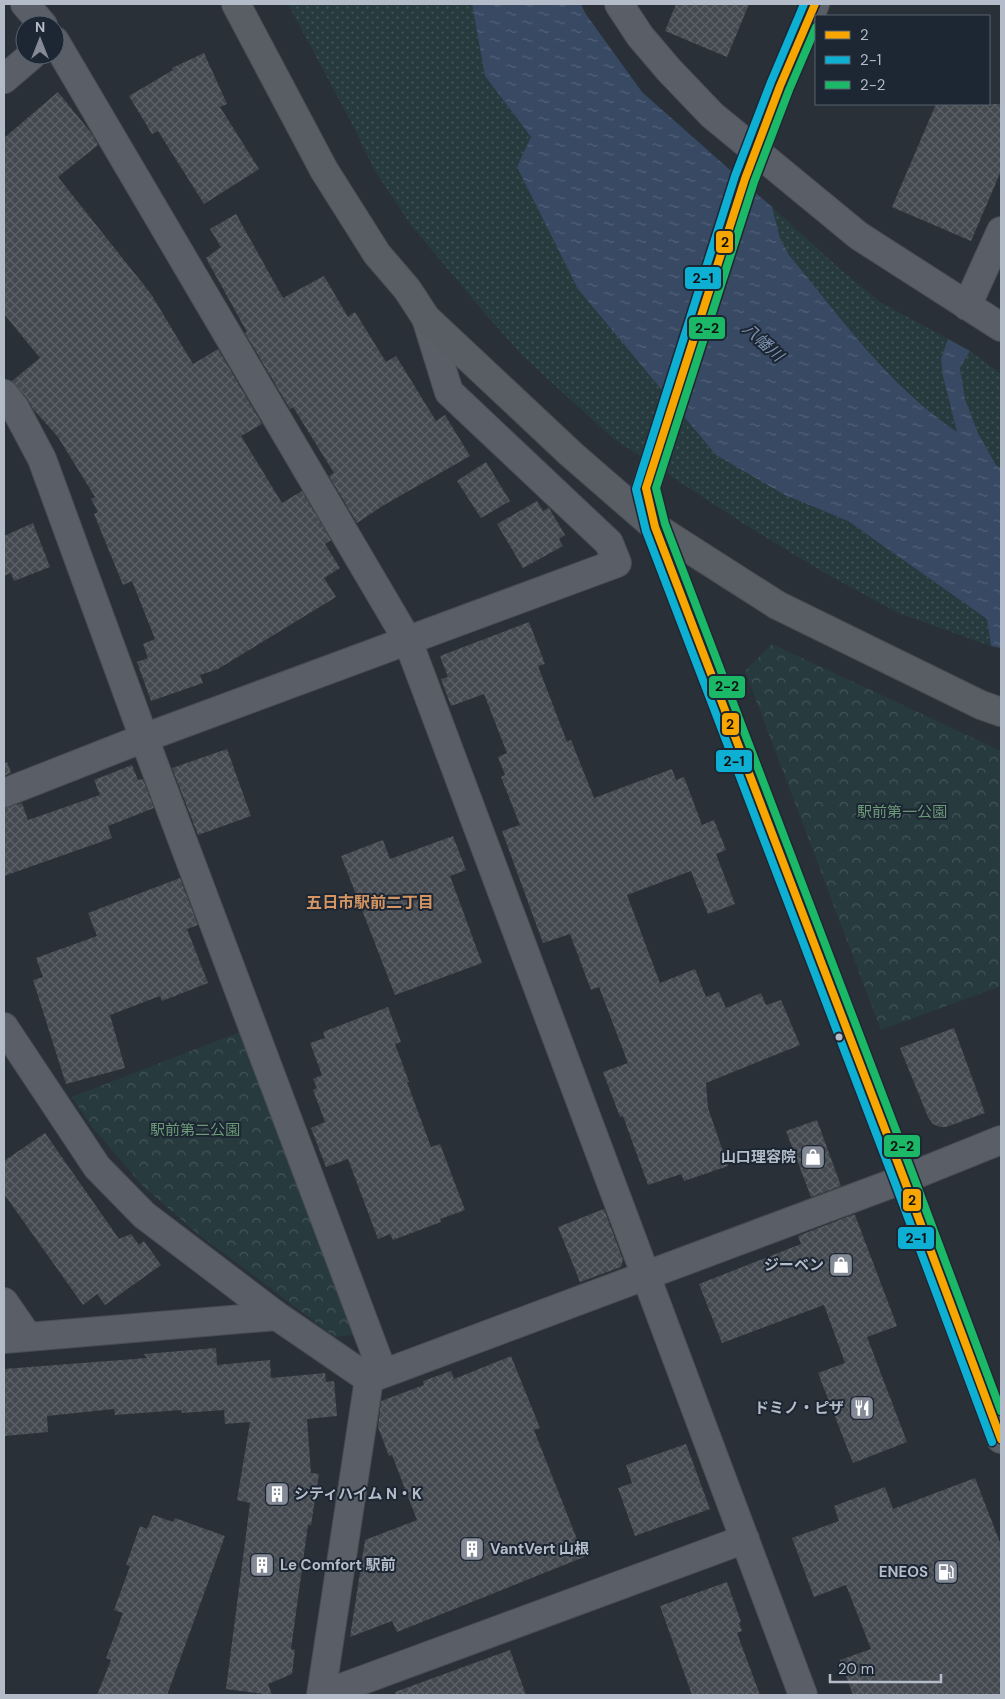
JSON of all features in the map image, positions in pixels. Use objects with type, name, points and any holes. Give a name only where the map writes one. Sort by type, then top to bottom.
[{"type":"street","points":[[25,4],[34,15]]},
{"type":"street","points":[[236,4],[324,170],[377,254],[406,289],[426,318],[571,454],[655,527],[777,605],[980,705],[1001,712]]},
{"type":"street","points":[[620,4],[640,36],[712,115],[859,236],[1001,327]]},
{"type":"street","points":[[815,4],[780,86],[745,179],[646,488],[655,527],[904,1179],[1001,1439]]},
{"type":"street","points":[[65,58],[408,641],[647,1274],[803,1695]]},
{"type":"street","points":[[4,79],[20,65]]},
{"type":"street","points":[[967,306],[1001,231]]},
{"type":"street","points":[[4,793],[144,738],[618,563],[609,543],[449,392],[426,318]]},
{"type":"street","points":[[4,394],[15,408],[42,459],[376,1376],[321,1695],[746,1539]]},
{"type":"street","points":[[4,1026],[97,1168],[144,1215],[278,1316],[376,1376]]},
{"type":"street","points":[[376,1376],[904,1179],[1001,1140]]},
{"type":"street","points":[[4,1302],[16,1338],[278,1316]]},
{"type":"green space","points":[[288,4],[472,4],[485,76],[531,137],[785,495],[848,521],[987,619],[991,646],[898,613],[825,573],[744,524],[614,439],[562,392],[523,356],[411,225],[375,171]]},
{"type":"green space","points":[[772,207],[841,270],[880,302],[948,339],[941,359],[947,394],[958,433],[910,394],[888,372],[828,303],[789,255],[780,238]]},
{"type":"green space","points":[[970,351],[1001,374],[1001,468],[996,465],[978,433],[965,399],[960,368]]},
{"type":"green space","name":"駅前第一公園","points":[[772,644],[1001,751],[1001,986],[881,1030],[745,671]]},
{"type":"green space","name":"駅前第二公園","points":[[240,1032],[353,1335],[335,1337],[197,1233],[143,1186],[92,1127],[72,1097]]},
{"type":"water","name":"八幡川","points":[[472,4],[581,4],[585,13],[642,92],[772,207],[780,238],[789,255],[867,350],[909,394],[957,432],[943,376],[941,359],[948,339],[970,351],[960,368],[965,399],[978,433],[996,465],[1001,468],[1001,648],[991,646],[987,619],[848,521],[785,495],[716,455],[578,289],[517,167],[531,137],[485,76]]},
{"type":"building","points":[[676,4],[749,4],[727,57],[665,31]]},
{"type":"building","points":[[204,53],[227,104],[220,107],[259,169],[204,204],[158,131],[152,134],[129,96],[173,70],[172,68]]},
{"type":"building","points":[[58,92],[92,134],[98,145],[58,177],[151,294],[193,364],[218,349],[262,424],[241,436],[282,503],[302,491],[331,540],[325,544],[340,568],[324,578],[336,597],[218,669],[200,675],[203,683],[151,701],[137,662],[148,658],[143,644],[155,639],[132,581],[123,585],[94,514],[98,512],[91,499],[95,497],[58,437],[33,409],[27,398],[12,381],[40,358],[4,314],[4,138]]},
{"type":"building","points":[[1001,104],[1001,171],[971,241],[892,207],[936,105]]},
{"type":"building","points":[[236,214],[283,298],[324,276],[348,317],[355,312],[386,362],[396,356],[436,421],[445,415],[470,456],[384,505],[357,523],[329,476],[334,473],[293,407],[290,409],[245,333],[247,332],[206,258],[221,247],[210,229]]},
{"type":"building","points":[[486,462],[510,501],[481,518],[457,481]]},
{"type":"building","points":[[537,501],[543,511],[549,508],[565,535],[559,539],[563,546],[523,568],[497,524]]},
{"type":"building","points":[[33,523],[50,567],[14,581],[11,573],[4,576],[4,536]]},
{"type":"building","points":[[529,622],[545,664],[538,666],[567,742],[571,740],[594,798],[672,769],[676,780],[684,777],[702,825],[714,820],[726,850],[716,854],[735,904],[708,914],[691,871],[627,895],[660,983],[695,969],[706,997],[719,992],[726,1008],[761,993],[766,1005],[781,1000],[800,1045],[706,1083],[708,1108],[728,1166],[684,1181],[681,1174],[648,1185],[623,1116],[620,1117],[603,1072],[628,1063],[599,987],[591,990],[570,934],[543,943],[502,831],[520,825],[501,777],[505,775],[498,757],[507,753],[484,694],[451,706],[441,679],[448,677],[440,656]]},
{"type":"building","points":[[227,749],[251,816],[198,835],[172,768]]},
{"type":"building","points":[[7,762],[11,773],[4,776],[4,763]]},
{"type":"building","points":[[132,765],[138,780],[143,779],[154,808],[108,826],[112,838],[4,876],[4,808],[22,803],[28,820],[100,795],[94,780]]},
{"type":"building","points":[[453,836],[466,870],[450,876],[482,963],[395,995],[341,856],[383,840],[390,859]]},
{"type":"building","points":[[180,878],[198,925],[187,929],[208,983],[162,1001],[160,996],[110,1015],[125,1068],[66,1084],[33,980],[43,977],[36,958],[97,936],[88,913]]},
{"type":"building","points":[[388,1007],[401,1042],[395,1044],[431,1147],[440,1144],[465,1210],[440,1219],[441,1222],[393,1240],[390,1234],[378,1239],[348,1159],[326,1167],[311,1128],[325,1122],[313,1090],[317,1088],[313,1079],[322,1075],[310,1043],[325,1038],[323,1032]]},
{"type":"building","points":[[954,1028],[985,1113],[946,1127],[940,1127],[933,1124],[928,1117],[900,1048]]},
{"type":"building","name":"山口理容院","points":[[817,1120],[841,1186],[811,1197],[786,1131]]},
{"type":"building","points":[[45,1133],[119,1239],[131,1234],[139,1245],[144,1241],[161,1265],[105,1305],[97,1294],[83,1305],[4,1194],[4,1161]]},
{"type":"building","points":[[604,1209],[623,1260],[621,1267],[580,1282],[558,1227]]},
{"type":"building","points":[[855,1215],[897,1326],[867,1337],[907,1442],[853,1463],[818,1373],[845,1363],[824,1305],[722,1343],[699,1284],[801,1244],[798,1236]]},
{"type":"building","points":[[216,1348],[217,1365],[270,1360],[271,1378],[325,1373],[326,1382],[334,1381],[337,1416],[307,1419],[311,1473],[319,1474],[311,1525],[308,1525],[291,1649],[295,1650],[292,1674],[268,1684],[272,1695],[226,1689],[250,1503],[237,1500],[250,1422],[225,1424],[224,1410],[182,1413],[181,1410],[115,1415],[114,1409],[47,1416],[48,1432],[5,1436],[4,1369],[147,1358],[144,1354]]},
{"type":"building","points":[[511,1356],[540,1428],[534,1430],[584,1557],[397,1632],[392,1621],[350,1637],[365,1540],[417,1520],[392,1455],[389,1456],[378,1427],[381,1401],[424,1385],[423,1381],[451,1371],[454,1379]]},
{"type":"building","points":[[686,1444],[710,1509],[635,1536],[618,1488],[632,1483],[626,1465]]},
{"type":"building","points":[[975,1478],[1001,1545],[1001,1695],[853,1695],[840,1660],[871,1649],[846,1585],[814,1597],[792,1538],[839,1521],[834,1506],[885,1487],[893,1509]]},
{"type":"building","points":[[153,1515],[173,1522],[175,1518],[225,1536],[167,1695],[97,1695],[111,1660],[106,1658],[123,1613],[114,1610],[130,1566],[126,1565],[140,1526],[147,1529]]},
{"type":"building","points":[[727,1582],[741,1622],[739,1623],[742,1631],[737,1633],[760,1695],[692,1695],[660,1606]]},
{"type":"building","points":[[510,1650],[526,1695],[396,1695],[395,1692]]},
{"type":"transit line","name":"2-1","points":[[804,4],[771,82],[735,176],[636,489],[646,531],[992,1442]]},
{"type":"transit line","name":"2","points":[[815,4],[780,86],[745,179],[646,488],[655,527],[904,1179],[1001,1439]]},
{"type":"transit line","name":"2-2","points":[[815,29],[789,90],[754,182],[656,488],[665,524],[1001,1411]]},
{"type":"place","name":"山口理容院","points":[[813,1157]]},
{"type":"place","name":"ジーベン","points":[[841,1265]]},
{"type":"place","name":"ドミノ・ピザ","points":[[862,1408]]},
{"type":"place","name":"シティハイム N・K","points":[[277,1494]]},
{"type":"place","name":"VantVert 山根","points":[[472,1549]]},
{"type":"place","name":"Le Comfort 駅前","points":[[262,1565]]},
{"type":"place","name":"ENEOS","points":[[946,1572]]},
{"type":"district","name":"五日市駅前二丁目","points":[[370,902]]}]
